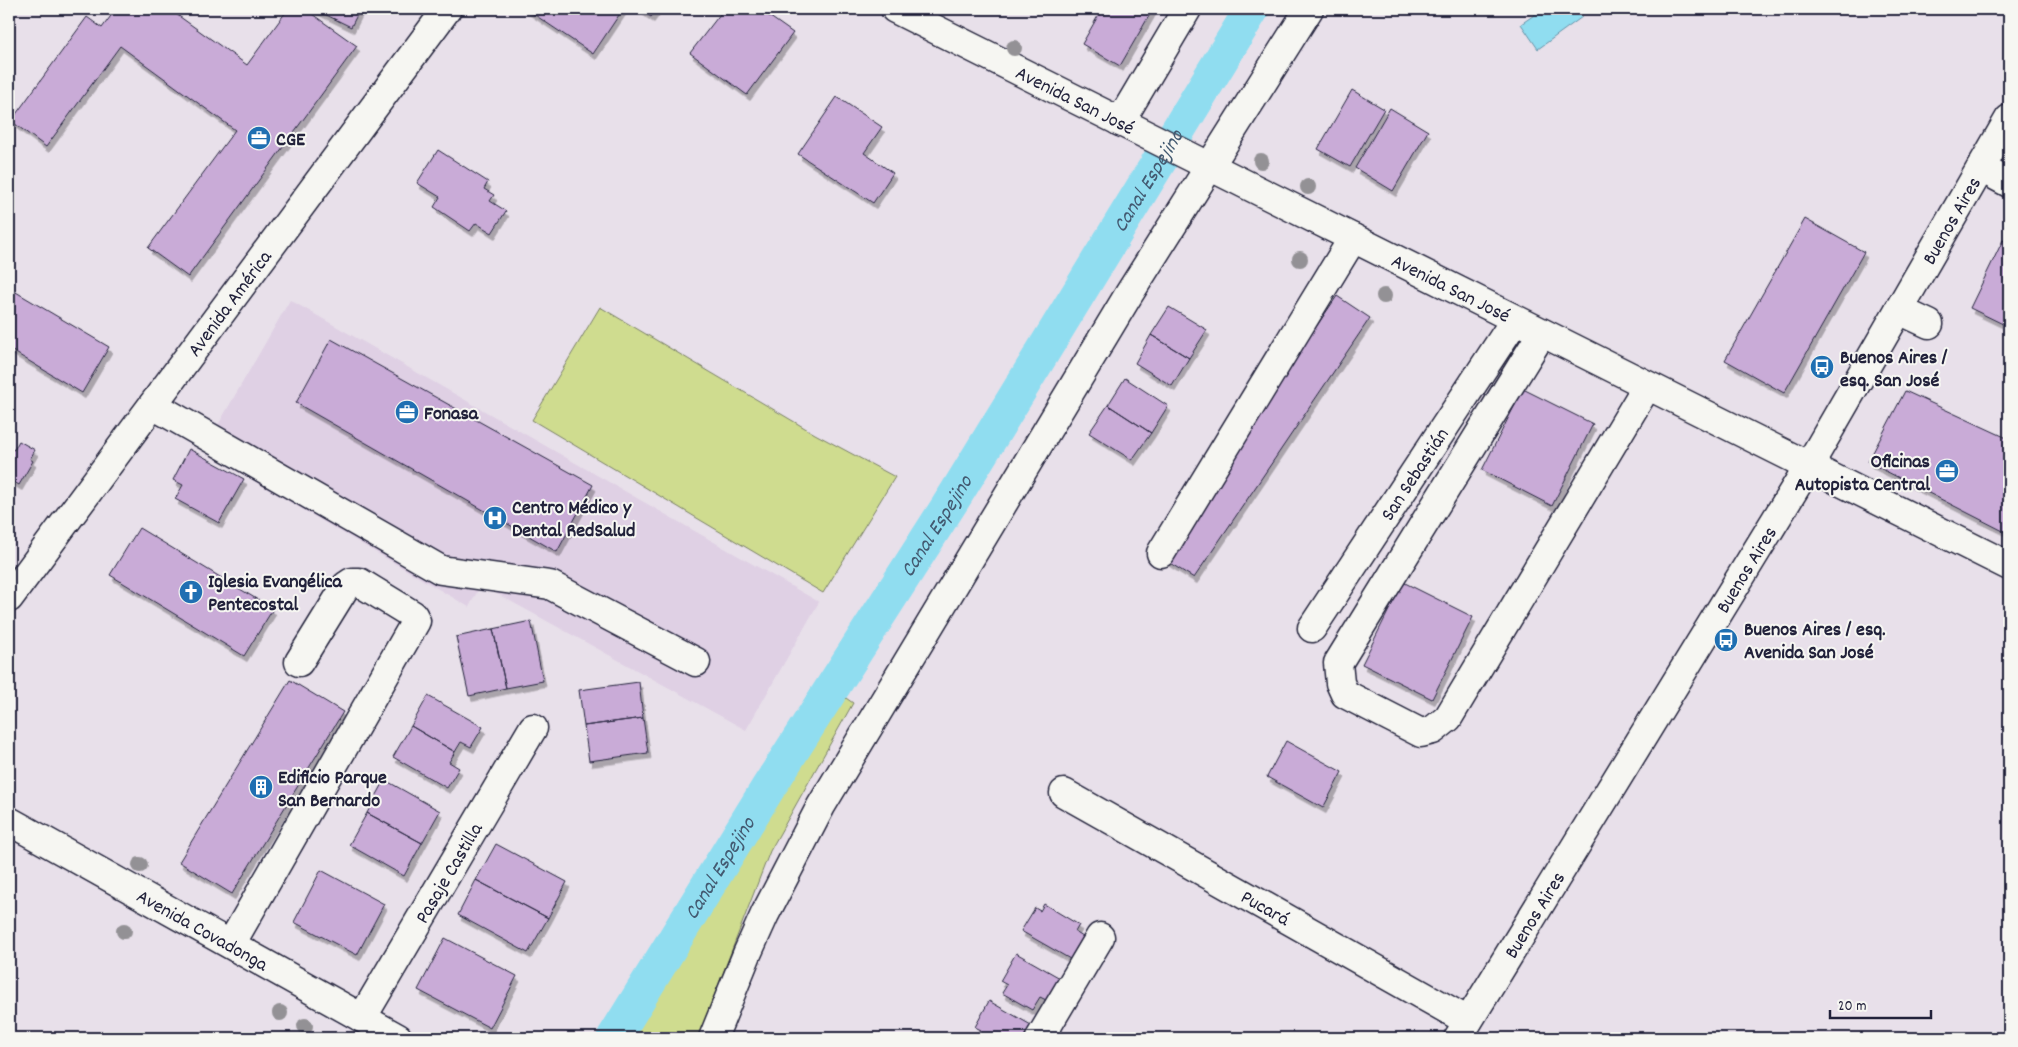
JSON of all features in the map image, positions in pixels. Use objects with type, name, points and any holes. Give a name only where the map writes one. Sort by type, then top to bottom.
[{"type":"street","name":"Avenida América","points":[[9,598],[447,9]]},
{"type":"street","name":"Avenida San José","points":[[895,9],[2009,566]]},
{"type":"street","points":[[1124,124],[1187,9]]},
{"type":"street","points":[[713,1038],[765,914],[821,806],[1124,302],[1200,162],[1310,9]]},
{"type":"street","name":"Buenos Aires","points":[[1463,1030],[1808,467],[2009,119]]},
{"type":"street","points":[[1981,168],[2009,183]]},
{"type":"street","points":[[1161,553],[1353,238]]},
{"type":"street","points":[[1899,310],[1929,324]]},
{"type":"street","name":"San Sebastián","points":[[1312,628],[1516,320]]},
{"type":"street","points":[[1542,333],[1338,663],[1340,683],[1345,694],[1421,733],[1433,730],[1448,718],[1647,386]]},
{"type":"street","points":[[153,405],[441,570],[550,585],[696,662]]},
{"type":"street","points":[[231,944],[416,621],[413,615],[358,582],[352,582],[346,586],[299,662]]},
{"type":"street","name":"Pasaje Castilla","points":[[362,1018],[533,728]]},
{"type":"street","name":"Pucará","points":[[1064,793],[1463,1030]]},
{"type":"street","name":"Avenida Covadonga","points":[[9,820],[398,1038]]},
{"type":"street","points":[[1040,1038],[1100,937]]},
{"type":"shaded area","name":"Centro Médico y Dental RedSalud","points":[[290,300],[819,602],[746,730],[481,585],[469,607],[203,451]]},
{"type":"green space","points":[[600,307],[815,434],[895,477],[823,593],[532,420]]},
{"type":"green space","points":[[836,691],[853,703],[770,851],[698,1038],[630,1038]]},
{"type":"water","points":[[1543,9],[1576,9],[1582,17],[1538,49],[1521,24]]},
{"type":"building","name":"CGE","points":[[116,9],[169,9],[247,65],[288,9],[305,9],[357,46],[188,277],[148,248],[235,130],[120,46],[46,147],[11,121],[87,17],[102,28]]},
{"type":"building","points":[[314,9],[360,9],[351,27]]},
{"type":"building","points":[[526,9],[623,9],[593,54]]},
{"type":"building","points":[[639,9],[657,9],[651,17]]},
{"type":"building","points":[[724,9],[743,9],[749,13],[752,9],[759,9],[793,33],[747,95],[690,53]]},
{"type":"building","points":[[1102,9],[1153,9],[1120,66],[1082,44]]},
{"type":"building","points":[[1352,90],[1384,109],[1350,167],[1318,149]]},
{"type":"building","points":[[837,97],[882,127],[864,153],[893,173],[873,203],[798,154]]},
{"type":"building","points":[[1390,108],[1428,131],[1393,191],[1355,168]]},
{"type":"building","points":[[438,150],[488,182],[484,189],[494,195],[490,201],[506,211],[492,233],[476,223],[470,231],[434,207],[440,197],[417,183]]},
{"type":"building","points":[[1805,219],[1864,252],[1784,393],[1725,360]]},
{"type":"building","points":[[2003,240],[2009,243],[2009,327],[1970,308]]},
{"type":"building","points":[[9,288],[109,347],[82,393],[9,349]]},
{"type":"building","points":[[1337,296],[1370,318],[1194,578],[1160,557]]},
{"type":"building","points":[[1169,307],[1207,330],[1189,358],[1151,335]]},
{"type":"building","points":[[1151,335],[1189,358],[1172,386],[1135,363]]},
{"type":"building","points":[[331,339],[593,485],[557,552],[296,403]]},
{"type":"building","points":[[1125,378],[1168,406],[1151,433],[1108,405]]},
{"type":"building","points":[[1523,389],[1593,424],[1552,506],[1482,470]]},
{"type":"building","name":"Oficinas Autopista Central","points":[[1905,391],[2009,439],[2009,534],[1868,462]]},
{"type":"building","points":[[1108,405],[1151,433],[1132,460],[1089,433]]},
{"type":"building","points":[[19,441],[35,450],[30,459],[33,461],[19,485],[9,479],[9,447],[14,450]]},
{"type":"building","points":[[189,449],[244,479],[219,523],[175,499],[183,485],[173,480]]},
{"type":"building","name":"Iglesia Evangélica Pentecostal","points":[[139,528],[273,609],[244,656],[110,575]]},
{"type":"building","points":[[1403,582],[1473,617],[1432,699],[1362,664]]},
{"type":"building","points":[[531,621],[543,681],[506,688],[493,629]]},
{"type":"building","points":[[493,629],[506,688],[469,696],[456,637]]},
{"type":"building","name":"Edificio Parque San Bernardo","points":[[290,680],[343,712],[232,894],[179,862]]},
{"type":"building","points":[[639,682],[643,718],[584,726],[579,690]]},
{"type":"building","points":[[428,696],[483,727],[471,747],[461,742],[455,752],[411,726]]},
{"type":"building","points":[[643,718],[648,753],[589,761],[584,726]]},
{"type":"building","points":[[411,726],[455,752],[449,762],[459,768],[447,788],[393,757]]},
{"type":"building","points":[[1286,741],[1342,772],[1323,808],[1267,777]]},
{"type":"building","points":[[385,780],[440,811],[422,843],[367,813]]},
{"type":"building","points":[[367,813],[422,843],[404,876],[349,845]]},
{"type":"building","points":[[496,844],[567,882],[548,918],[476,880]]},
{"type":"building","points":[[321,870],[384,904],[357,955],[294,922]]},
{"type":"building","points":[[476,880],[548,918],[528,953],[458,915]]},
{"type":"building","points":[[1044,904],[1079,925],[1075,932],[1083,937],[1070,959],[1021,931],[1035,908],[1040,911]]},
{"type":"building","points":[[445,938],[517,976],[490,1028],[418,990]]},
{"type":"building","points":[[1016,953],[1060,978],[1046,1000],[1040,997],[1032,1010],[1002,993],[1007,985],[1000,981]]},
{"type":"building","points":[[989,1001],[1031,1025],[1023,1038],[976,1038],[981,1030],[975,1027]]},
{"type":"waterway","name":"Canal Espejino","points":[[614,1038],[768,788],[956,494],[1252,9]]},
{"type":"place","name":"CGE","points":[[259,138]]},
{"type":"place","name":"Buenos Aires / esq. San José","points":[[1822,367]]},
{"type":"place","name":"Fonasa","points":[[407,412]]},
{"type":"place","name":"Oficinas Autopista Central","points":[[1947,471]]},
{"type":"place","name":"Centro Médico y Dental RedSalud","points":[[495,518]]},
{"type":"place","name":"Iglesia Evangélica Pentecostal","points":[[191,592]]},
{"type":"place","name":"Buenos Aires / esq. Avenida San José","points":[[1726,640]]},
{"type":"place","name":"Edificio Parque San Bernardo","points":[[261,787]]}]
